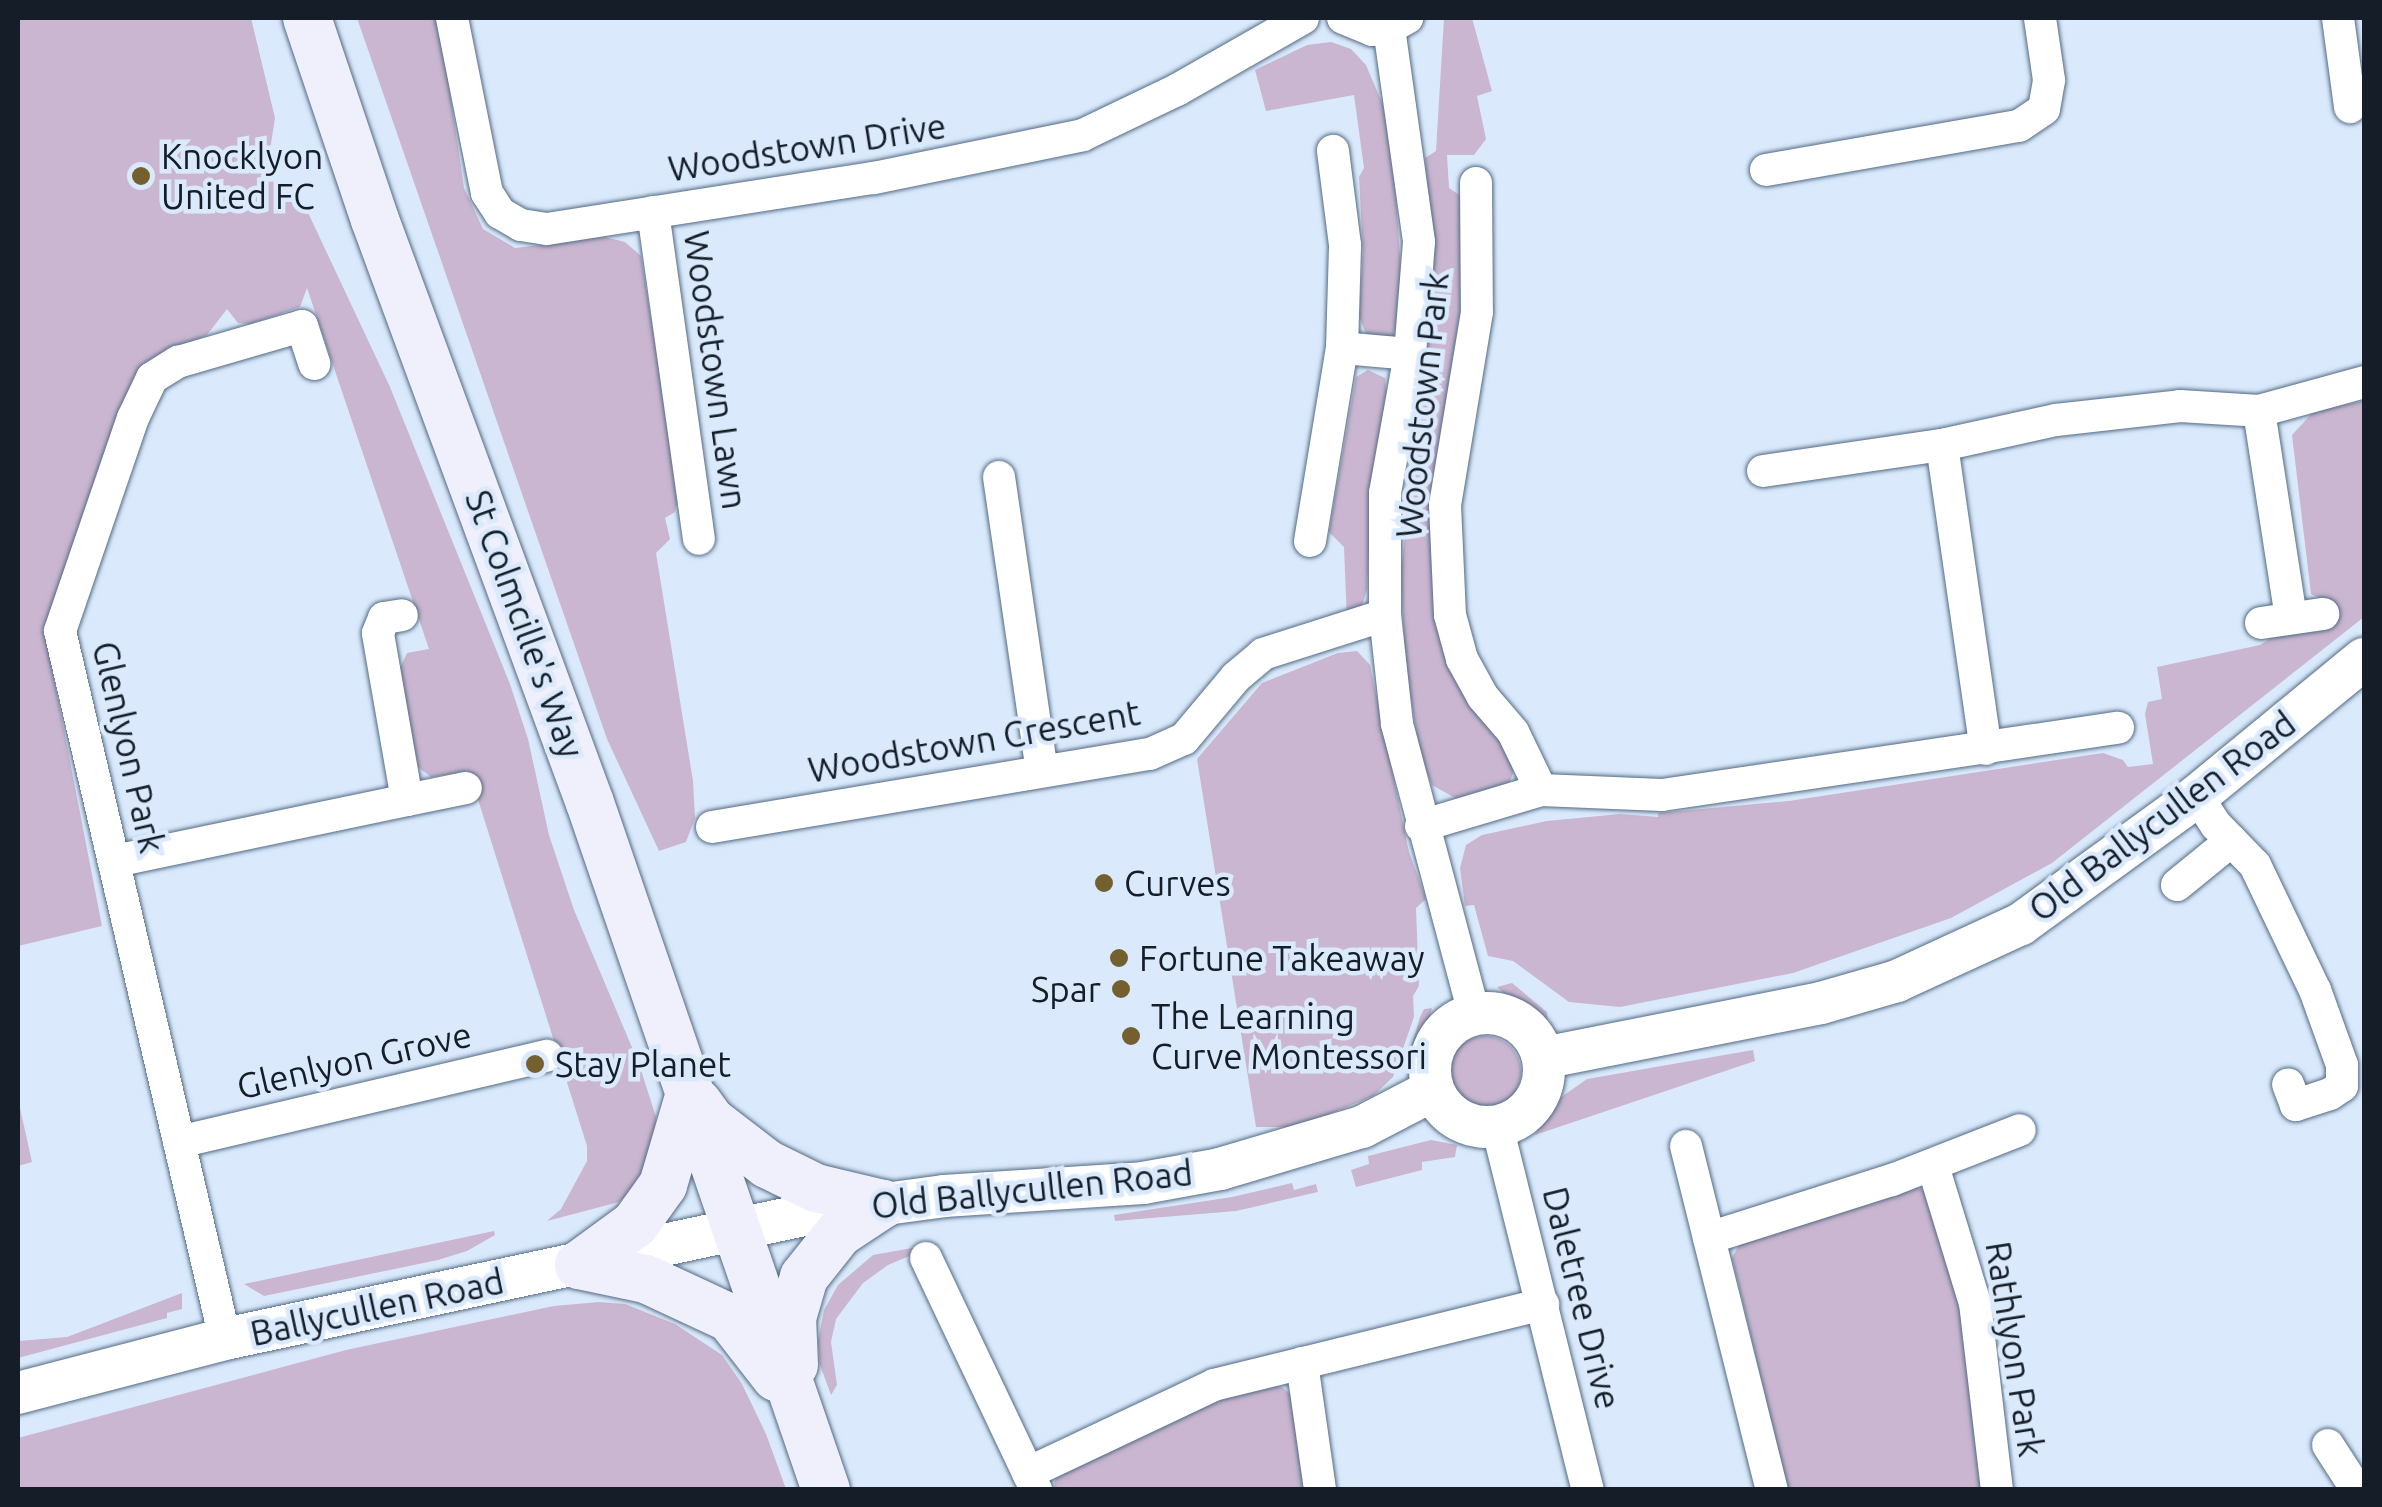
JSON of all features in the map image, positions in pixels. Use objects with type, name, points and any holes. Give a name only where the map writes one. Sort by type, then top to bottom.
[{"type":"main road","name":"St Colmcille's Way","points":[[306,18],[375,220],[590,802],[826,1490]]},
{"type":"main road","points":[[690,1093],[711,1121],[767,1164],[816,1188],[882,1204]]},
{"type":"main road","points":[[578,1266],[635,1224],[663,1185],[690,1093]]},
{"type":"main road","points":[[796,1403],[792,1318],[804,1277],[839,1233],[882,1204]]},
{"type":"main road","points":[[578,1266],[646,1279],[730,1318],[796,1403]]},
{"type":"street","name":"Woodstown Drive","points":[[452,18],[479,170],[500,212],[520,226],[547,229],[984,159],[1083,135],[1177,90],[1303,18]]},
{"type":"street","points":[[1343,18],[1372,30],[1398,23],[1419,242],[1410,354],[1385,493],[1385,615],[1397,724],[1474,1014]]},
{"type":"street","points":[[1766,170],[2019,126],[2044,109],[2049,80],[2040,18]]},
{"type":"street","points":[[2338,18],[2350,107]]},
{"type":"street","points":[[1310,540],[1342,348],[1345,246],[1333,152]]},
{"type":"street","name":"Woodstown Park","points":[[1476,183],[1477,312],[1445,505],[1450,616],[1462,659],[1484,697],[1513,732],[1541,790]]},
{"type":"street","name":"Woodstown Lawn","points":[[653,212],[700,539]]},
{"type":"street","name":"Glenlyon Park","points":[[225,1338],[60,631],[133,418],[152,378],[178,362],[302,326],[314,364]]},
{"type":"street","points":[[1342,348],[1410,354]]},
{"type":"street","points":[[1763,471],[1942,445],[2056,420],[2180,406],[2259,411],[2364,382]]},
{"type":"street","points":[[2259,411],[2292,618]]},
{"type":"street","points":[[1942,445],[1986,749]]},
{"type":"street","points":[[999,478],[1042,770]]},
{"type":"street","points":[[402,615],[384,618],[378,633],[408,800]]},
{"type":"street","name":"Woodstown Crescent","points":[[712,827],[1150,754],[1184,739],[1236,677],[1263,654],[1385,615]]},
{"type":"street","name":"Old Ballycullen Road","points":[[1543,1058],[1822,1004],[1897,981],[2020,924],[2197,796],[2364,659]]},
{"type":"street","points":[[1422,826],[1541,790],[1662,795],[2118,728]]},
{"type":"street","points":[[115,860],[466,788]]},
{"type":"street","points":[[2197,796],[2255,866],[2315,990],[2342,1065],[2342,1086],[2330,1094],[2296,1105],[2288,1084]]},
{"type":"street","points":[[2176,885],[2231,841]]},
{"type":"street","points":[[1474,1014],[1510,1017],[1525,1027],[1543,1058],[1540,1090],[1532,1105],[1520,1116],[1498,1126],[1471,1125],[1455,1118],[1433,1090],[1432,1052],[1456,1021],[1474,1014]]},
{"type":"street","name":"Glenlyon Grove","points":[[179,1142],[547,1056]]},
{"type":"street","name":"Old Ballycullen Road","points":[[739,1231],[944,1196],[1142,1183],[1220,1169],[1362,1127],[1433,1090]]},
{"type":"street","name":"Daletree Drive","points":[[1498,1126],[1588,1490]]},
{"type":"street","points":[[1708,1238],[1933,1166],[2020,1130]]},
{"type":"street","points":[[1686,1146],[1772,1490]]},
{"type":"street","name":"Rathlyon Park","points":[[1933,1166],[1975,1303],[1997,1490]]},
{"type":"street","name":"Ballycullen Road","points":[[18,1393],[225,1338],[739,1231]]},
{"type":"street","points":[[926,1258],[1032,1481],[1214,1385],[1543,1304]]},
{"type":"street","points":[[1302,1363],[1320,1490]]},
{"type":"street","points":[[2328,1445],[2357,1490]]},
{"type":"shaded area","points":[[18,18],[251,18],[275,118],[270,150],[258,159],[267,182],[279,181],[303,202],[390,387],[510,684],[528,739],[549,835],[574,910],[639,1064],[656,1117],[655,1147],[631,1191],[619,1202],[547,1221],[561,1209],[587,1161],[587,1146],[469,771],[431,777],[418,767],[399,670],[407,653],[429,649],[307,288],[300,307],[250,324],[238,323],[227,309],[207,335],[169,353],[47,643],[102,926],[18,946]]},
{"type":"shaded area","points":[[357,18],[439,18],[464,188],[483,229],[515,248],[605,237],[625,242],[641,256],[679,495],[675,512],[665,518],[670,539],[656,553],[693,781],[695,818],[686,842],[659,851],[607,739]]},
{"type":"shaded area","points":[[1444,18],[1472,18],[1492,91],[1477,96],[1486,139],[1474,155],[1447,155],[1449,188],[1467,200],[1469,254],[1437,509],[1499,737],[1513,762],[1509,784],[1457,799],[1432,785],[1421,758],[1405,665],[1401,571],[1435,278],[1425,158],[1436,151]]},
{"type":"shaded area","points":[[1331,42],[1351,49],[1366,65],[1383,105],[1394,168],[1401,271],[1399,317],[1393,336],[1368,339],[1359,316],[1363,252],[1359,177],[1364,168],[1354,95],[1266,111],[1255,70],[1307,45]]},
{"type":"shaded area","points":[[1368,370],[1385,378],[1387,396],[1373,467],[1367,589],[1361,609],[1347,621],[1344,547],[1329,532],[1356,377]]},
{"type":"shaded area","points":[[2364,401],[2364,617],[2052,863],[1951,918],[1793,973],[1620,1007],[1569,1002],[1513,961],[1488,956],[1474,905],[1465,906],[1460,868],[1466,845],[1482,835],[1547,821],[1620,814],[1658,817],[1658,813],[1789,801],[2103,753],[2123,760],[2128,767],[2153,764],[2145,714],[2148,702],[2162,699],[2157,667],[2260,645],[2271,638],[2328,629],[2323,600],[2311,594],[2292,435],[2314,411]]},
{"type":"shaded area","points":[[1357,651],[1370,665],[1409,852],[1426,899],[1416,908],[1419,986],[1413,996],[1414,1017],[1393,1077],[1373,1096],[1320,1118],[1286,1127],[1256,1127],[1197,759],[1262,683],[1338,653]]},
{"type":"shaded area","points":[[1512,983],[1547,1012],[1548,1023],[1521,1010],[1497,987]]},
{"type":"shaded area","points":[[1432,1008],[1427,1030],[1405,1068],[1420,1017],[1424,1009]]},
{"type":"shaded area","points":[[1485,1036],[1510,1047],[1521,1072],[1510,1097],[1485,1108],[1460,1097],[1449,1072],[1460,1047]]},
{"type":"shaded area","points":[[1753,1050],[1755,1061],[1535,1135],[1550,1105],[1587,1079]]},
{"type":"shaded area","points":[[18,1099],[32,1162],[18,1166]]},
{"type":"shaded area","points":[[1431,1140],[1457,1145],[1455,1157],[1422,1162],[1422,1170],[1356,1187],[1351,1170],[1369,1164],[1368,1156]]},
{"type":"shaded area","points":[[1292,1183],[1294,1190],[1316,1184],[1318,1192],[1236,1211],[1115,1221],[1114,1215],[1232,1197]]},
{"type":"shaded area","points":[[1912,1184],[1930,1195],[1954,1264],[1988,1489],[1788,1489],[1732,1258],[1741,1241]]},
{"type":"shaded area","points":[[494,1231],[495,1235],[467,1251],[438,1260],[264,1296],[244,1284]]},
{"type":"shaded area","points":[[940,1243],[888,1265],[863,1283],[836,1319],[831,1342],[837,1385],[831,1395],[820,1365],[818,1341],[824,1310],[838,1285],[873,1255]]},
{"type":"shaded area","points":[[182,1293],[182,1309],[167,1313],[167,1318],[18,1358],[18,1341],[67,1337]]},
{"type":"shaded area","points":[[625,1304],[675,1324],[722,1355],[742,1384],[766,1434],[786,1489],[18,1489],[18,1438],[346,1350],[554,1306]]},
{"type":"shaded area","points":[[1264,1384],[1282,1387],[1292,1396],[1310,1489],[1054,1490],[1056,1470],[1159,1418]]},
{"type":"place","name":"Knocklyon United FC","points":[[141,176]]},
{"type":"place","name":"Curves","points":[[1104,883]]},
{"type":"place","name":"Fortune Takeaway","points":[[1119,958]]},
{"type":"place","name":"Spar","points":[[1121,989]]},
{"type":"place","name":"The Learning Curve Montessori","points":[[1131,1036]]},
{"type":"place","name":"Stay Planet","points":[[535,1064]]}]
